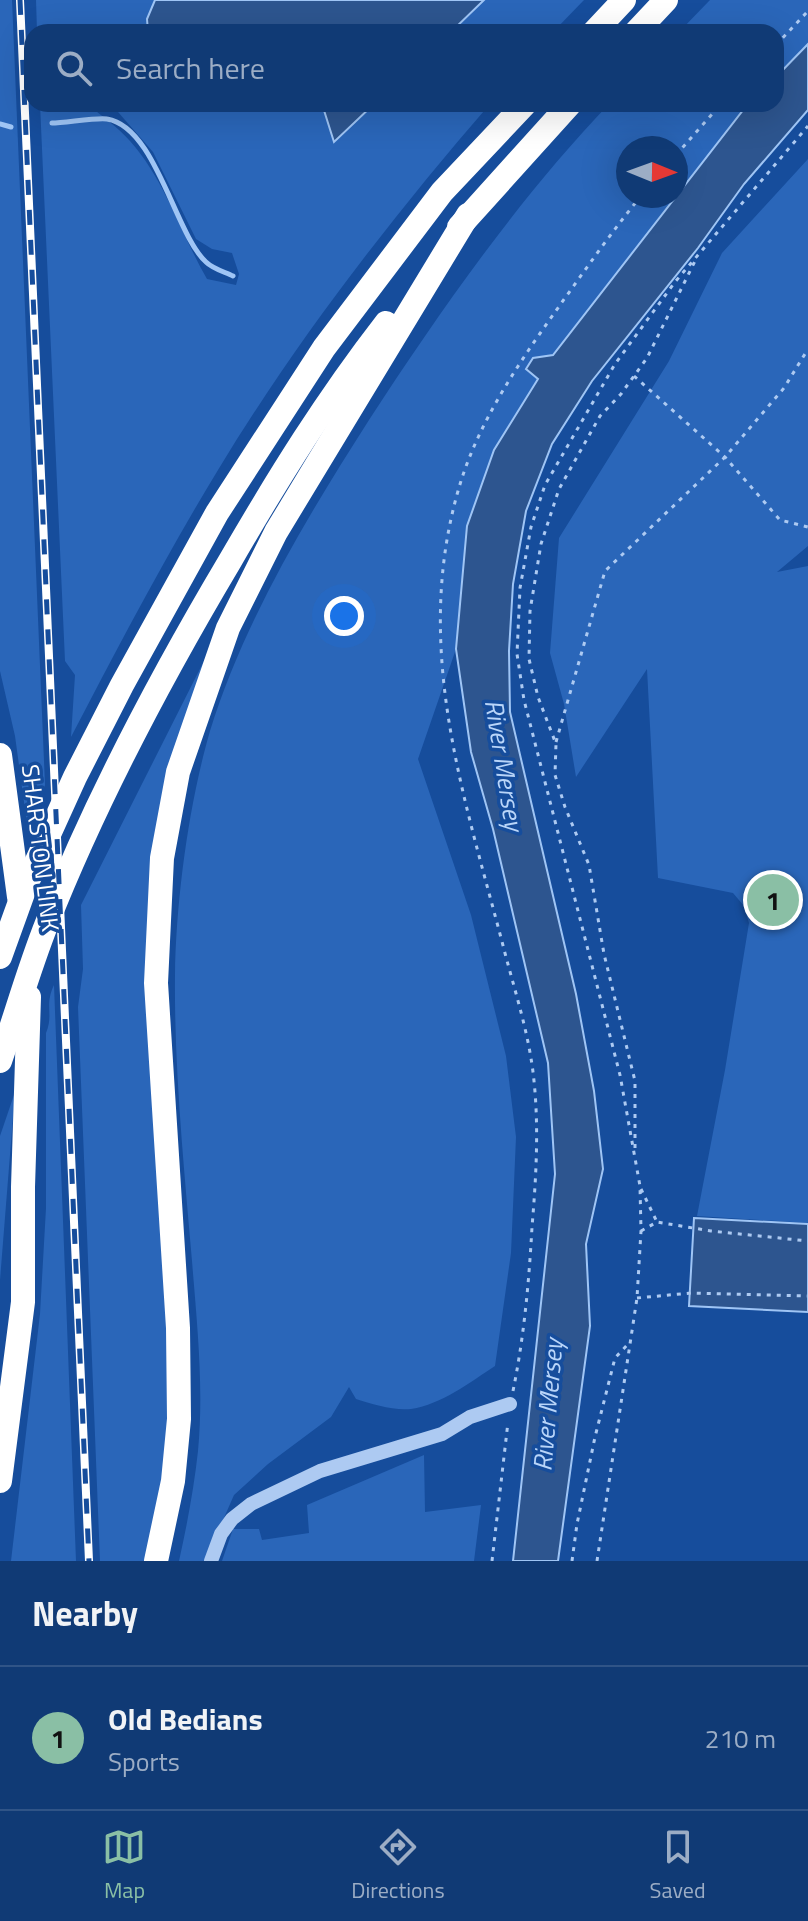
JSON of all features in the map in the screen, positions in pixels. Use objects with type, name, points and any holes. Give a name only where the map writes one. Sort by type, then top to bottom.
[{"type":"highway","points":[[602,24],[624,0]]},
{"type":"highway","points":[[644,24],[666,0]]},
{"type":"highway","points":[[0,957],[26,885],[75,777],[217,513],[324,348],[442,192],[517,112]]},
{"type":"highway","points":[[0,1061],[46,924],[91,821],[189,630],[292,454],[348,371],[468,215],[563,112]]},
{"type":"highway","points":[[156,1561],[171,1492],[179,1419],[178,1328],[156,983],[162,858],[178,772],[223,639],[270,544],[338,426],[468,215]]},
{"type":"highway","name":"SHARSTON LINK","points":[[0,755],[10,817],[30,1005],[23,1187]]},
{"type":"highway","points":[[0,1355],[23,1187]]},
{"type":"highway","points":[[0,1481],[23,1302],[23,1187]]},
{"type":"lane","points":[[211,1561],[221,1534],[232,1519],[251,1504],[320,1471],[442,1434],[470,1417],[510,1404]]},
{"type":"path","points":[[784,36],[808,11]]},
{"type":"path","points":[[688,141],[714,112]]},
{"type":"path","points":[[597,1561],[637,1298],[640,1186],[620,1075],[524,700],[517,654],[520,588],[531,527],[545,485],[615,364],[697,255],[808,126]]},
{"type":"path","points":[[492,1561],[529,1272],[535,1182],[534,1081],[525,1031],[452,750],[440,662],[442,578],[459,488],[484,424],[529,350],[631,208]]},
{"type":"path","points":[[556,744],[538,697],[529,659],[530,611],[541,544],[559,489],[600,416],[621,394],[647,358],[697,255]]},
{"type":"path","points":[[635,1160],[635,1081],[607,969],[589,865],[555,775],[556,744],[605,571],[725,457],[784,388],[808,349]]},
{"type":"path","points":[[634,376],[725,457],[780,520],[808,527]]},
{"type":"path","points":[[640,1186],[657,1222]]},
{"type":"path","points":[[641,1231],[657,1222],[808,1241]]},
{"type":"path","points":[[637,1298],[691,1293],[808,1296]]},
{"type":"path","points":[[572,1561],[595,1437],[615,1358],[630,1342]]},
{"type":"shaded area","points":[[0,0],[12,0],[45,785],[28,831],[15,736],[0,671]]},
{"type":"shaded area","points":[[36,0],[584,0],[561,24],[37,24]]},
{"type":"shaded area","points":[[710,0],[808,0],[808,44],[784,69],[784,24],[687,24]]},
{"type":"shaded area","points":[[40,112],[97,112],[120,131],[142,156],[163,190],[207,279],[236,285],[239,274],[232,253],[212,249],[196,239],[153,152],[118,112],[483,112],[346,281],[279,374],[198,503],[71,737],[75,675],[65,661]]},
{"type":"shaded area","points":[[602,112],[743,112],[688,182],[688,136],[616,136],[616,208],[668,208],[553,355],[533,358],[526,369],[538,379],[494,450],[467,526],[456,649],[418,759],[471,915],[506,1056],[516,1137],[511,1253],[495,1366],[444,1398],[411,1409],[390,1408],[356,1399],[349,1387],[331,1417],[268,1464],[234,1495],[205,1561],[179,1561],[196,1465],[200,1380],[178,1082],[176,946],[190,820],[203,759],[240,650],[300,532],[396,379],[512,217]]},
{"type":"shaded area","points":[[808,159],[808,546],[777,572],[808,566],[808,1223],[697,1216],[749,923],[744,906],[733,893],[658,878],[647,669],[576,777],[564,704],[550,653],[559,538],[669,361],[722,253]]},
{"type":"shaded area","points":[[212,645],[165,787],[170,1425],[162,1493],[148,1561],[100,1561],[78,1007],[83,969],[81,905]]},
{"type":"shaded area","points":[[54,985],[76,1561],[11,1561],[40,1314],[46,1208],[46,1033]]},
{"type":"shaded area","points":[[15,1092],[0,1280],[0,1136]]},
{"type":"shaded area","points":[[424,1455],[425,1512],[481,1505],[474,1561],[222,1561],[233,1529],[259,1529],[262,1540],[309,1533],[307,1505]]},
{"type":"water","points":[[155,0],[484,0],[459,24],[147,24]]},
{"type":"water","name":"River Mersey","points":[[808,44],[808,110],[744,184],[698,248],[592,381],[552,444],[526,511],[513,584],[509,651],[510,712],[576,994],[594,1091],[603,1169],[586,1244],[590,1326],[558,1561],[513,1561],[555,1174],[548,1063],[493,829],[471,752],[456,649],[467,526],[494,450],[538,379],[526,369],[533,358],[553,355],[667,208],[688,208],[688,181],[742,112],[784,112],[784,69]]},
{"type":"water","points":[[325,112],[366,112],[334,142]]},
{"type":"water","points":[[694,1218],[808,1224],[808,1312],[689,1306]]},
{"type":"waterway","points":[[52,123],[107,119],[124,126],[152,160],[195,248],[209,264],[233,276]]},
{"type":"waterway","points":[[0,124],[11,127]]},
{"type":"railway","points":[[20,0],[24,90]]},
{"type":"railway","points":[[25,112],[89,1561]]},
{"type":"place","name":"Old Bedians","points":[[773,900]]}]
